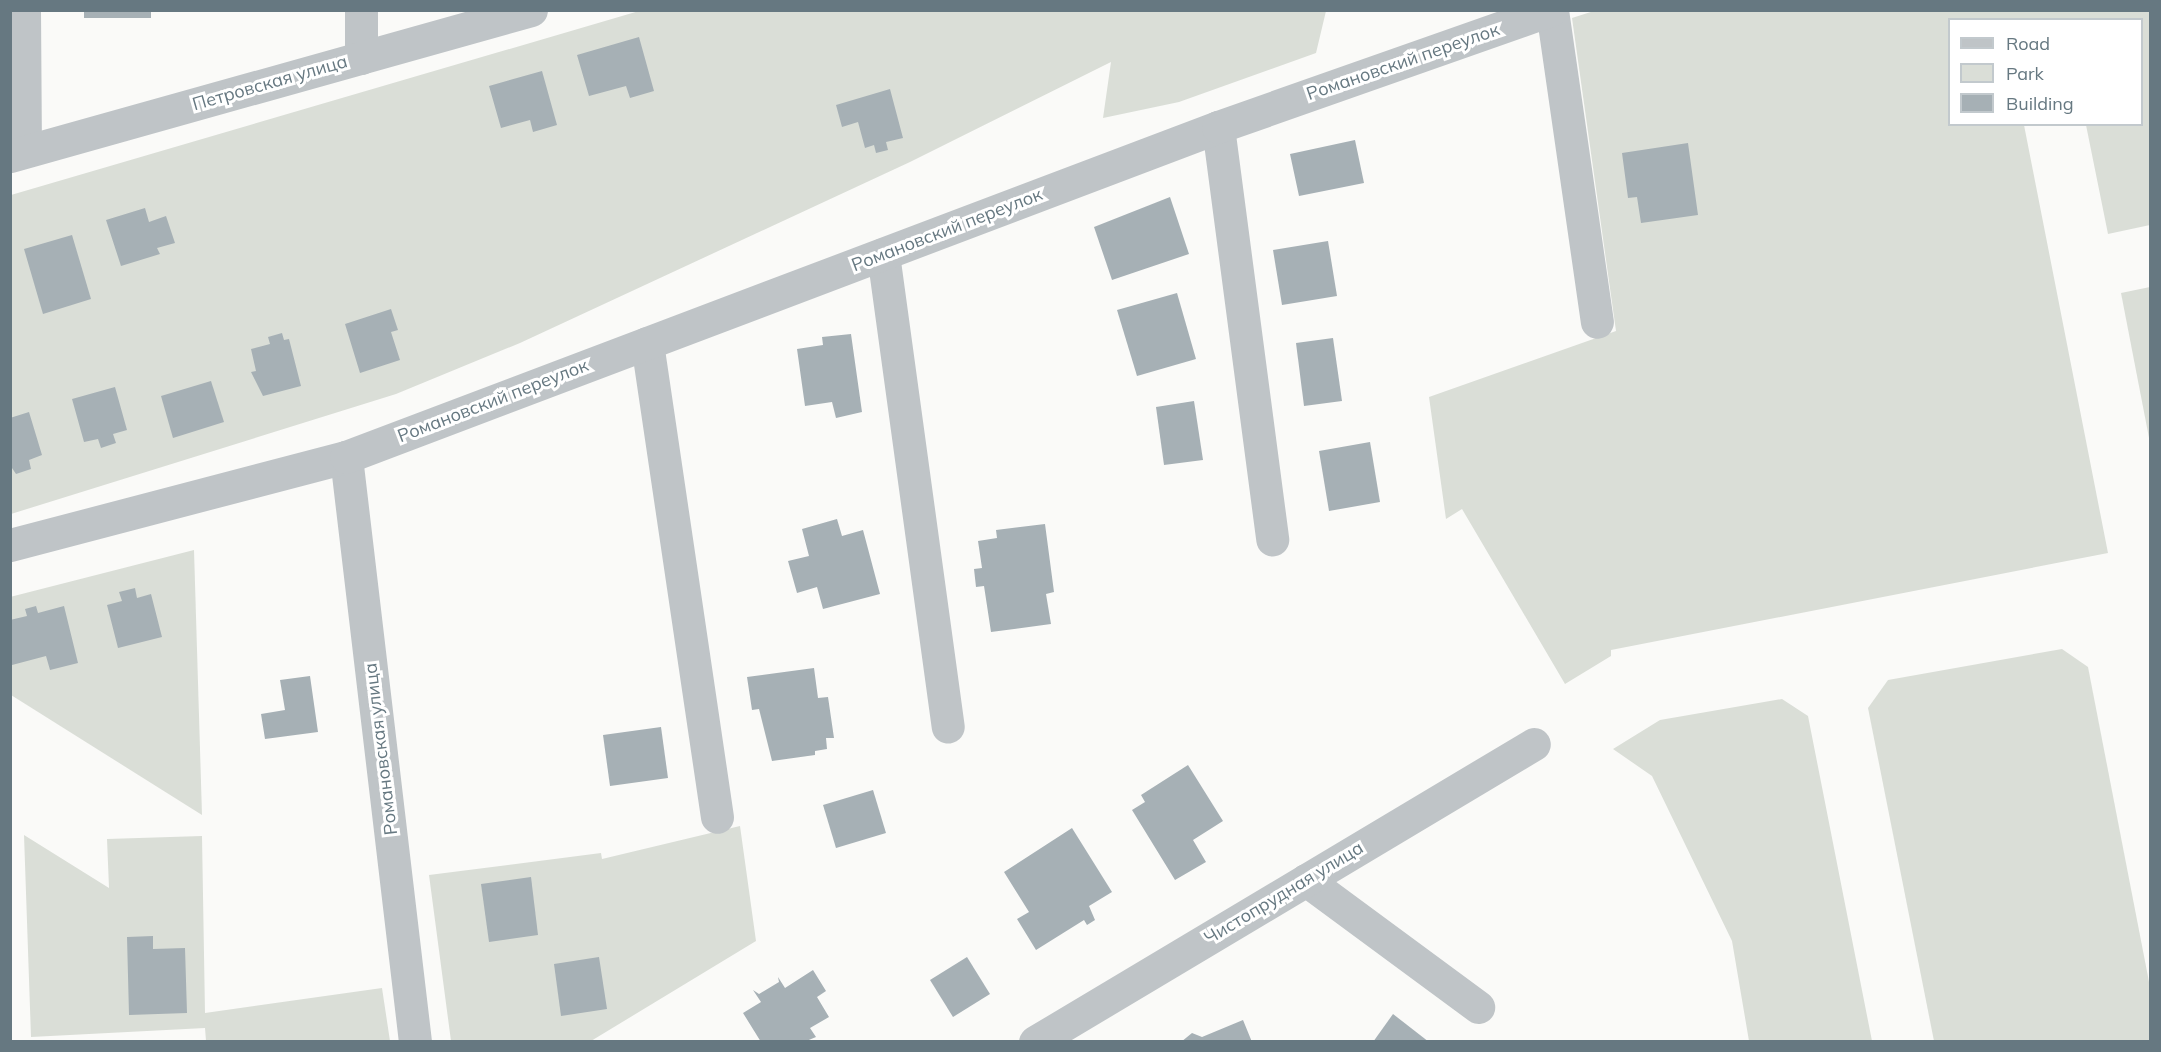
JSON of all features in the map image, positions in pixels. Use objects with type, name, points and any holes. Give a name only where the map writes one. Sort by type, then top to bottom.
[{"type":"street","points":[[18,153],[24,10]]},
{"type":"street","points":[[361,10],[361,58]]},
{"type":"street","name":"Петровская улица","points":[[18,153],[531,10]]},
{"type":"street","points":[[1552,10],[1597,322]]},
{"type":"street","name":"Романовский переулок","points":[[346,457],[1218,127],[1552,10]]},
{"type":"street","points":[[1218,127],[1272,539]]},
{"type":"street","points":[[883,254],[948,727]]},
{"type":"street","points":[[647,343],[717,817]]},
{"type":"street","points":[[10,545],[346,457]]},
{"type":"street","name":"Романовская улица","points":[[346,457],[415,1041]]},
{"type":"street","name":"Чистопрудная улица","points":[[1035,1041],[1534,744]]},
{"type":"street","points":[[1306,880],[1478,1007]]},
{"type":"green space","points":[[1597,10],[2150,11],[2150,225],[2108,234],[2086,126],[2143,126],[2143,18],[1948,18],[1948,126],[2024,126],[2108,553],[1611,650],[1611,656],[1565,684],[1462,509],[1446,519],[1429,397],[1616,331],[1572,18]]},
{"type":"green space","points":[[639,11],[1326,11],[1316,53],[1179,102],[1103,118],[1111,62],[910,162],[520,343],[396,394],[11,514],[11,195]]},
{"type":"green space","points":[[2150,287],[2150,443],[2121,293]]},
{"type":"green space","points":[[194,550],[202,815],[11,695],[10,597]]},
{"type":"green space","points":[[2062,649],[2088,667],[2150,987],[2150,1041],[1934,1041],[1868,708],[1888,680]]},
{"type":"green space","points":[[1782,699],[1808,716],[1872,1041],[1749,1041],[1732,941],[1652,776],[1613,749],[1660,720]]},
{"type":"green space","points":[[740,826],[756,941],[591,1041],[451,1041],[429,875],[601,853],[602,859]]},
{"type":"green space","points":[[24,835],[109,888],[107,839],[202,836],[205,1013],[382,988],[390,1041],[206,1041],[205,1028],[31,1037]]},
{"type":"building","points":[[84,10],[151,10],[151,18],[84,18]]},
{"type":"building","points":[[639,37],[654,91],[630,98],[626,86],[589,96],[577,55]]},
{"type":"building","points":[[542,71],[557,125],[533,132],[530,120],[501,128],[489,86]]},
{"type":"building","points":[[890,89],[903,138],[886,142],[888,150],[876,153],[874,145],[865,148],[858,122],[842,127],[836,105]]},
{"type":"building","points":[[1355,140],[1364,183],[1299,196],[1290,154]]},
{"type":"building","points":[[1688,143],[1698,215],[1641,223],[1637,197],[1628,198],[1622,153]]},
{"type":"building","points":[[1170,197],[1189,254],[1112,280],[1094,227]]},
{"type":"building","points":[[145,208],[149,222],[166,216],[175,243],[157,248],[160,254],[121,266],[106,220]]},
{"type":"building","points":[[72,235],[91,299],[43,314],[24,249]]},
{"type":"building","points":[[1328,241],[1337,296],[1282,305],[1273,250]]},
{"type":"building","points":[[1177,293],[1196,359],[1137,376],[1117,310]]},
{"type":"building","points":[[391,309],[398,330],[391,332],[400,360],[360,373],[345,324]]},
{"type":"building","points":[[282,333],[284,340],[289,339],[301,386],[263,396],[251,372],[256,371],[251,349],[270,344],[268,337]]},
{"type":"building","points":[[851,334],[862,412],[836,418],[832,402],[805,406],[797,349],[823,345],[822,337]]},
{"type":"building","points":[[1333,338],[1342,401],[1304,406],[1296,343]]},
{"type":"building","points":[[211,381],[224,422],[173,438],[161,396]]},
{"type":"building","points":[[115,387],[127,430],[113,434],[116,443],[101,448],[98,439],[84,442],[72,399]]},
{"type":"building","points":[[1194,401],[1203,460],[1164,465],[1156,407]]},
{"type":"building","points":[[29,412],[42,455],[29,460],[31,469],[16,474],[10,465],[10,418]]},
{"type":"building","points":[[1370,442],[1380,502],[1329,511],[1319,451]]},
{"type":"building","points":[[837,519],[842,536],[863,530],[880,594],[823,609],[817,587],[797,593],[788,561],[809,556],[802,529]]},
{"type":"building","points":[[1045,524],[1054,592],[1046,594],[1051,624],[991,632],[984,586],[976,587],[974,569],[982,568],[978,541],[997,538],[996,530]]},
{"type":"building","points":[[135,588],[137,598],[151,594],[162,637],[118,648],[107,605],[122,601],[119,592]]},
{"type":"building","points":[[36,606],[38,613],[64,606],[78,663],[50,670],[46,656],[12,665],[10,620],[27,616],[25,609]]},
{"type":"building","points":[[814,668],[818,698],[828,697],[834,738],[826,738],[827,749],[815,751],[815,755],[772,761],[759,709],[752,710],[747,677]]},
{"type":"building","points":[[310,676],[318,732],[265,739],[261,714],[285,710],[280,680]]},
{"type":"building","points":[[661,727],[668,778],[610,786],[603,735]]},
{"type":"building","points":[[1188,765],[1223,821],[1193,840],[1206,862],[1175,880],[1132,810],[1145,802],[1141,795]]},
{"type":"building","points":[[873,790],[886,833],[836,848],[823,805]]},
{"type":"building","points":[[1072,828],[1112,892],[1089,906],[1095,920],[1087,925],[1084,920],[1036,950],[1017,919],[1029,912],[1004,872]]},
{"type":"building","points":[[531,877],[538,935],[489,942],[481,884]]},
{"type":"building","points":[[153,936],[153,949],[185,948],[187,1013],[129,1015],[127,937]]},
{"type":"building","points":[[599,957],[607,1009],[561,1016],[554,964]]},
{"type":"building","points":[[967,957],[990,994],[953,1017],[930,980]]},
{"type":"building","points":[[813,970],[826,991],[817,997],[829,1017],[810,1028],[816,1037],[804,1042],[761,1042],[743,1013],[761,1002],[753,990],[759,994],[779,982],[778,977],[785,988]]},
{"type":"building","points":[[1393,1014],[1429,1042],[1373,1042]]},
{"type":"building","points":[[1243,1020],[1252,1042],[1181,1042],[1192,1033],[1202,1037]]}]
